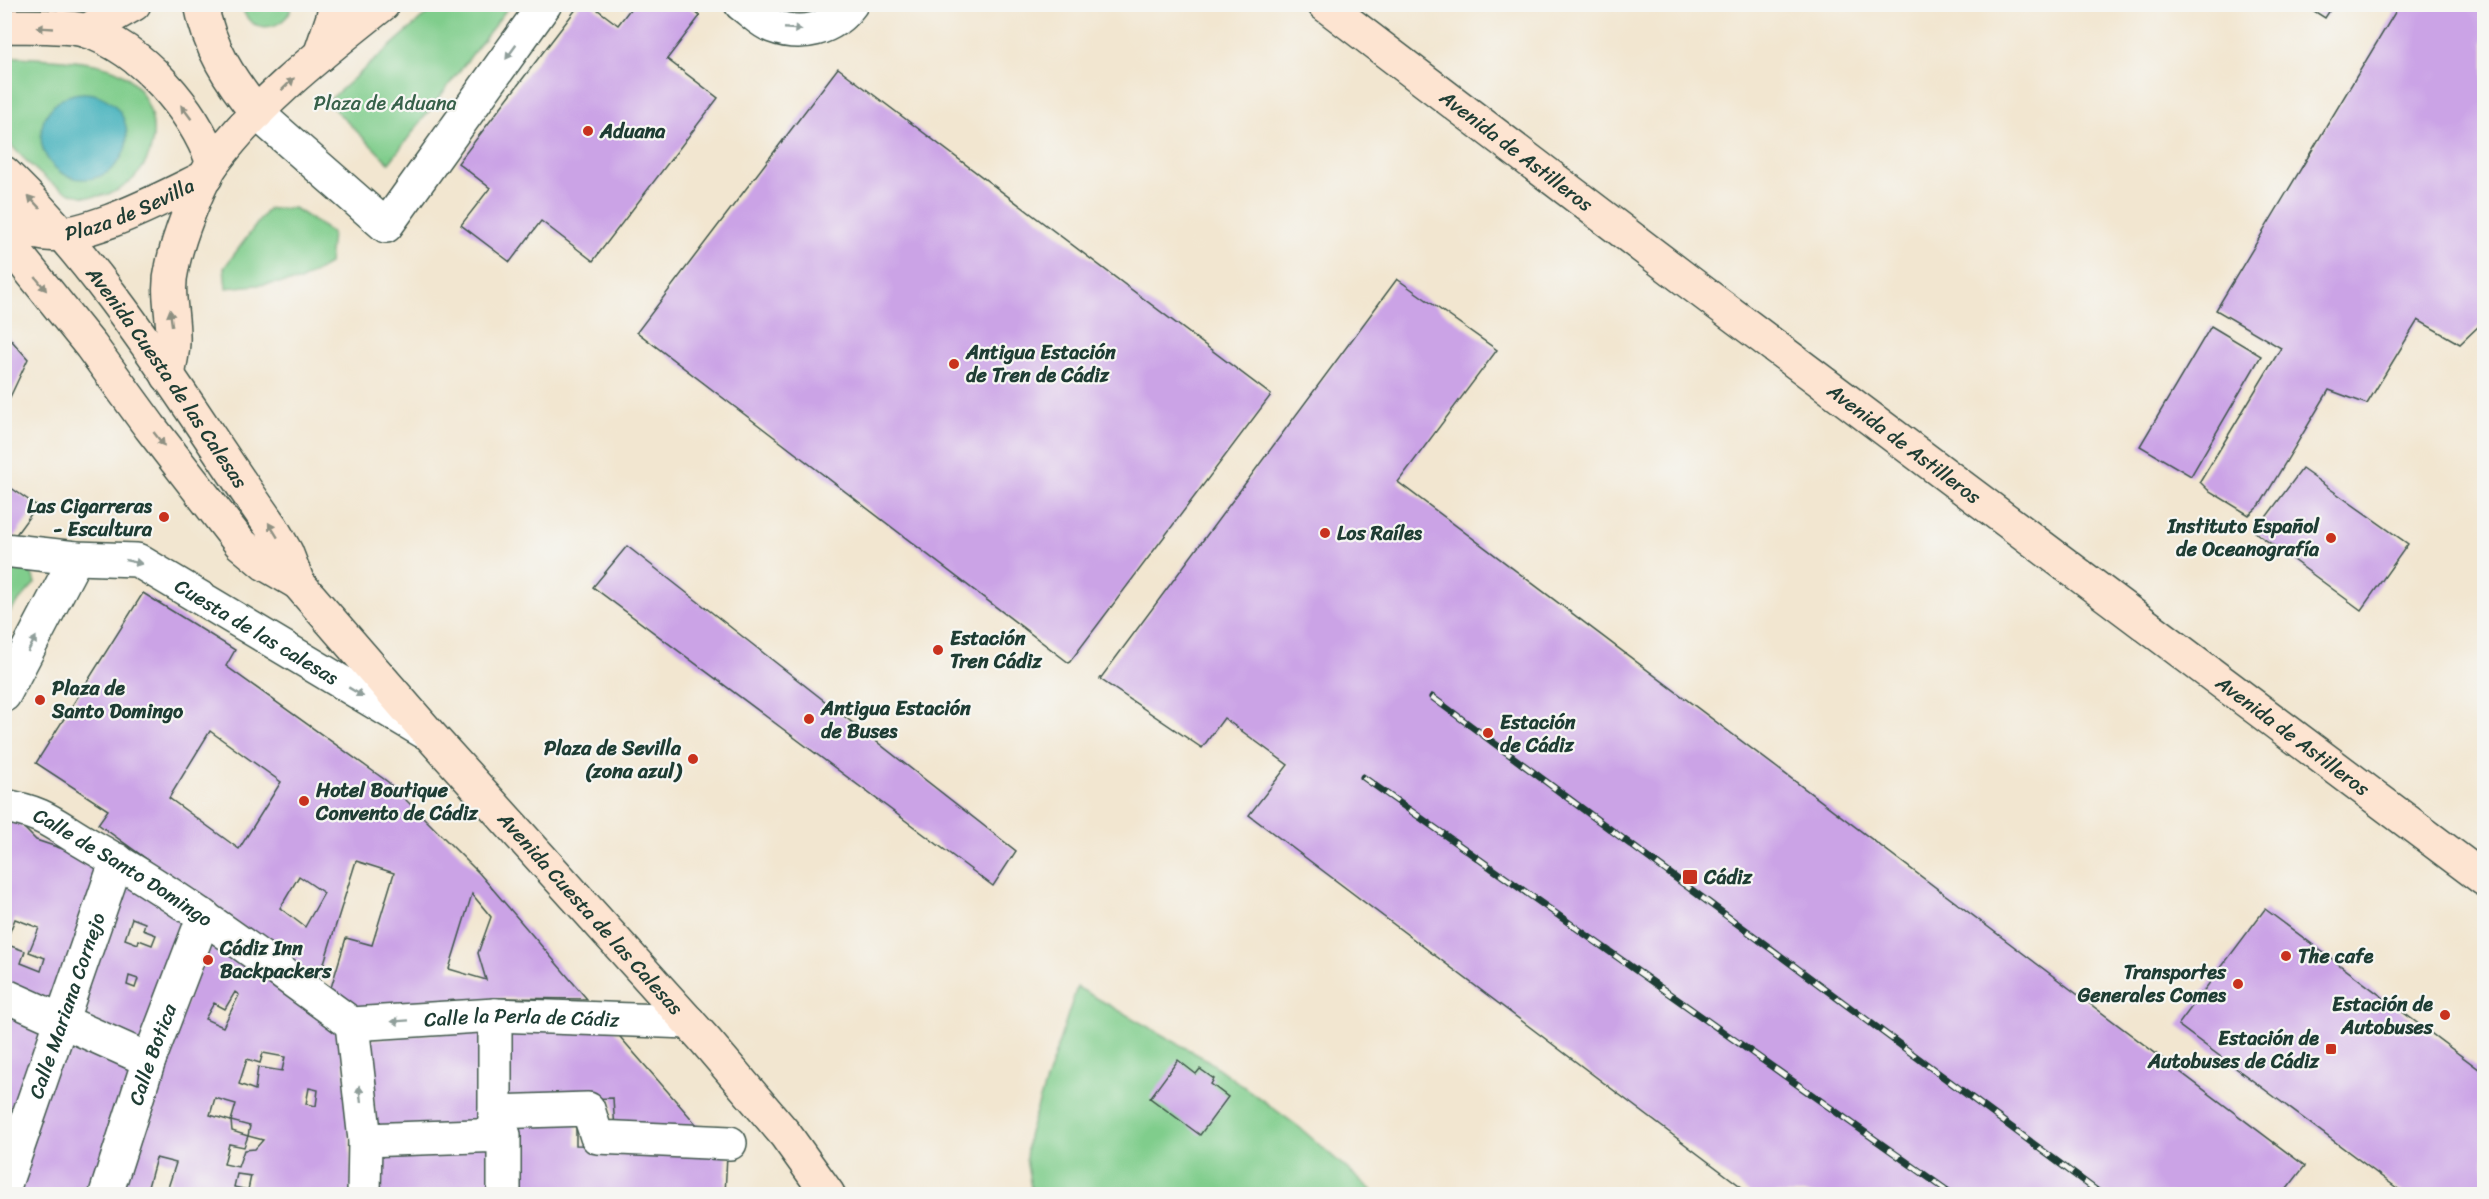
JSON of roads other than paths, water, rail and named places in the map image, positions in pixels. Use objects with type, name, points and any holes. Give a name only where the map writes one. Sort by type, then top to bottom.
[{"type":"main road","points":[[86,31],[134,4]]},
{"type":"main road","points":[[201,4],[207,33],[218,58],[231,81],[257,113]]},
{"type":"main road","name":"Plaza de Sevilla","points":[[320,55],[330,30],[334,4]]},
{"type":"main road","name":"Plaza de Sevilla","points":[[168,376],[174,336],[168,290],[172,268],[210,170],[257,113],[320,55],[383,4]]},
{"type":"main road","name":"Avenida de Astilleros","points":[[1324,4],[2484,879]]},
{"type":"main road","name":"Plaza de Sevilla","points":[[4,26],[86,31],[131,54],[166,86],[190,117],[210,170]]},
{"type":"main road","name":"Plaza de Sevilla","points":[[4,173],[62,232],[82,230],[115,219],[210,170]]},
{"type":"main road","points":[[4,209],[21,225],[39,233],[62,232]]},
{"type":"main road","name":"Avenida Cuesta de las Calesas","points":[[62,232],[168,376],[272,528],[286,552],[298,583]]},
{"type":"main road","name":"Avenida Cuesta de las Calesas","points":[[4,238],[84,337],[240,543],[265,564],[298,583],[429,734],[689,1022],[786,1134],[828,1194]]},
{"type":"street","points":[[257,113],[386,225],[545,4]]},
{"type":"street","points":[[741,4],[770,25],[791,30],[819,29],[842,17],[851,4]]},
{"type":"street","name":"Cuesta de las calesas","points":[[4,550],[76,558],[137,560],[429,734]]},
{"type":"street","points":[[4,695],[76,558]]},
{"type":"street","name":"Calle de Santo Domingo","points":[[4,806],[47,817],[117,860],[204,916],[352,1024]]},
{"type":"street","name":"Calle Mariana Cornejo","points":[[4,1186],[117,860]]},
{"type":"street","name":"Calle Botica","points":[[106,1194],[149,1059],[204,916]]},
{"type":"street","points":[[4,995],[149,1059]]},
{"type":"street","points":[[495,1015],[498,1128],[504,1194]]},
{"type":"street","name":"Calle la Perla de Cádiz","points":[[352,1024],[495,1015],[689,1022]]},
{"type":"street","points":[[352,1024],[365,1140],[364,1194]]},
{"type":"street","points":[[365,1140],[498,1128],[588,1109],[597,1137],[730,1143]]},
{"type":"water","points":[[84,93],[108,100],[120,112],[127,136],[120,160],[108,172],[84,179],[60,172],[48,160],[41,136],[48,112],[60,100]]},
{"type":"railway","points":[[1432,697],[2101,1194]]},
{"type":"railway","points":[[1363,777],[1952,1194]]},
{"type":"place","name":"Aduana","points":[[588,131]]},
{"type":"place","name":"Antigua Estación de Tren de Cádiz","points":[[954,364]]},
{"type":"place","name":"Las Cigarreras - Escultura","points":[[164,517]]},
{"type":"place","name":"Los Raíles","points":[[1325,533]]},
{"type":"place","name":"Instituto Español de Oceanografía","points":[[2331,538]]},
{"type":"place","name":"Estación Tren Cádiz","points":[[938,650]]},
{"type":"place","name":"Plaza de Santo Domingo","points":[[40,700]]},
{"type":"place","name":"Antigua Estación de Buses","points":[[809,719]]},
{"type":"place","name":"Estación de Cádiz","points":[[1488,733]]},
{"type":"place","name":"Plaza de Sevilla (zona azul)","points":[[693,759]]},
{"type":"place","name":"Hotel Boutique Convento de Cádiz","points":[[304,801]]},
{"type":"place","name":"Cádiz","points":[[1690,877]]},
{"type":"place","name":"The cafe","points":[[2286,956]]},
{"type":"place","name":"Cádiz Inn Backpackers","points":[[208,960]]},
{"type":"place","name":"Transportes Generales Comes","points":[[2238,984]]},
{"type":"place","name":"Estación de Autobuses","points":[[2445,1015]]},
{"type":"place","name":"Estación de Autobuses de Cádiz","points":[[2331,1049]]},
{"type":"park label","name":"Plaza de Aduana","points":[[385,103]]}]
